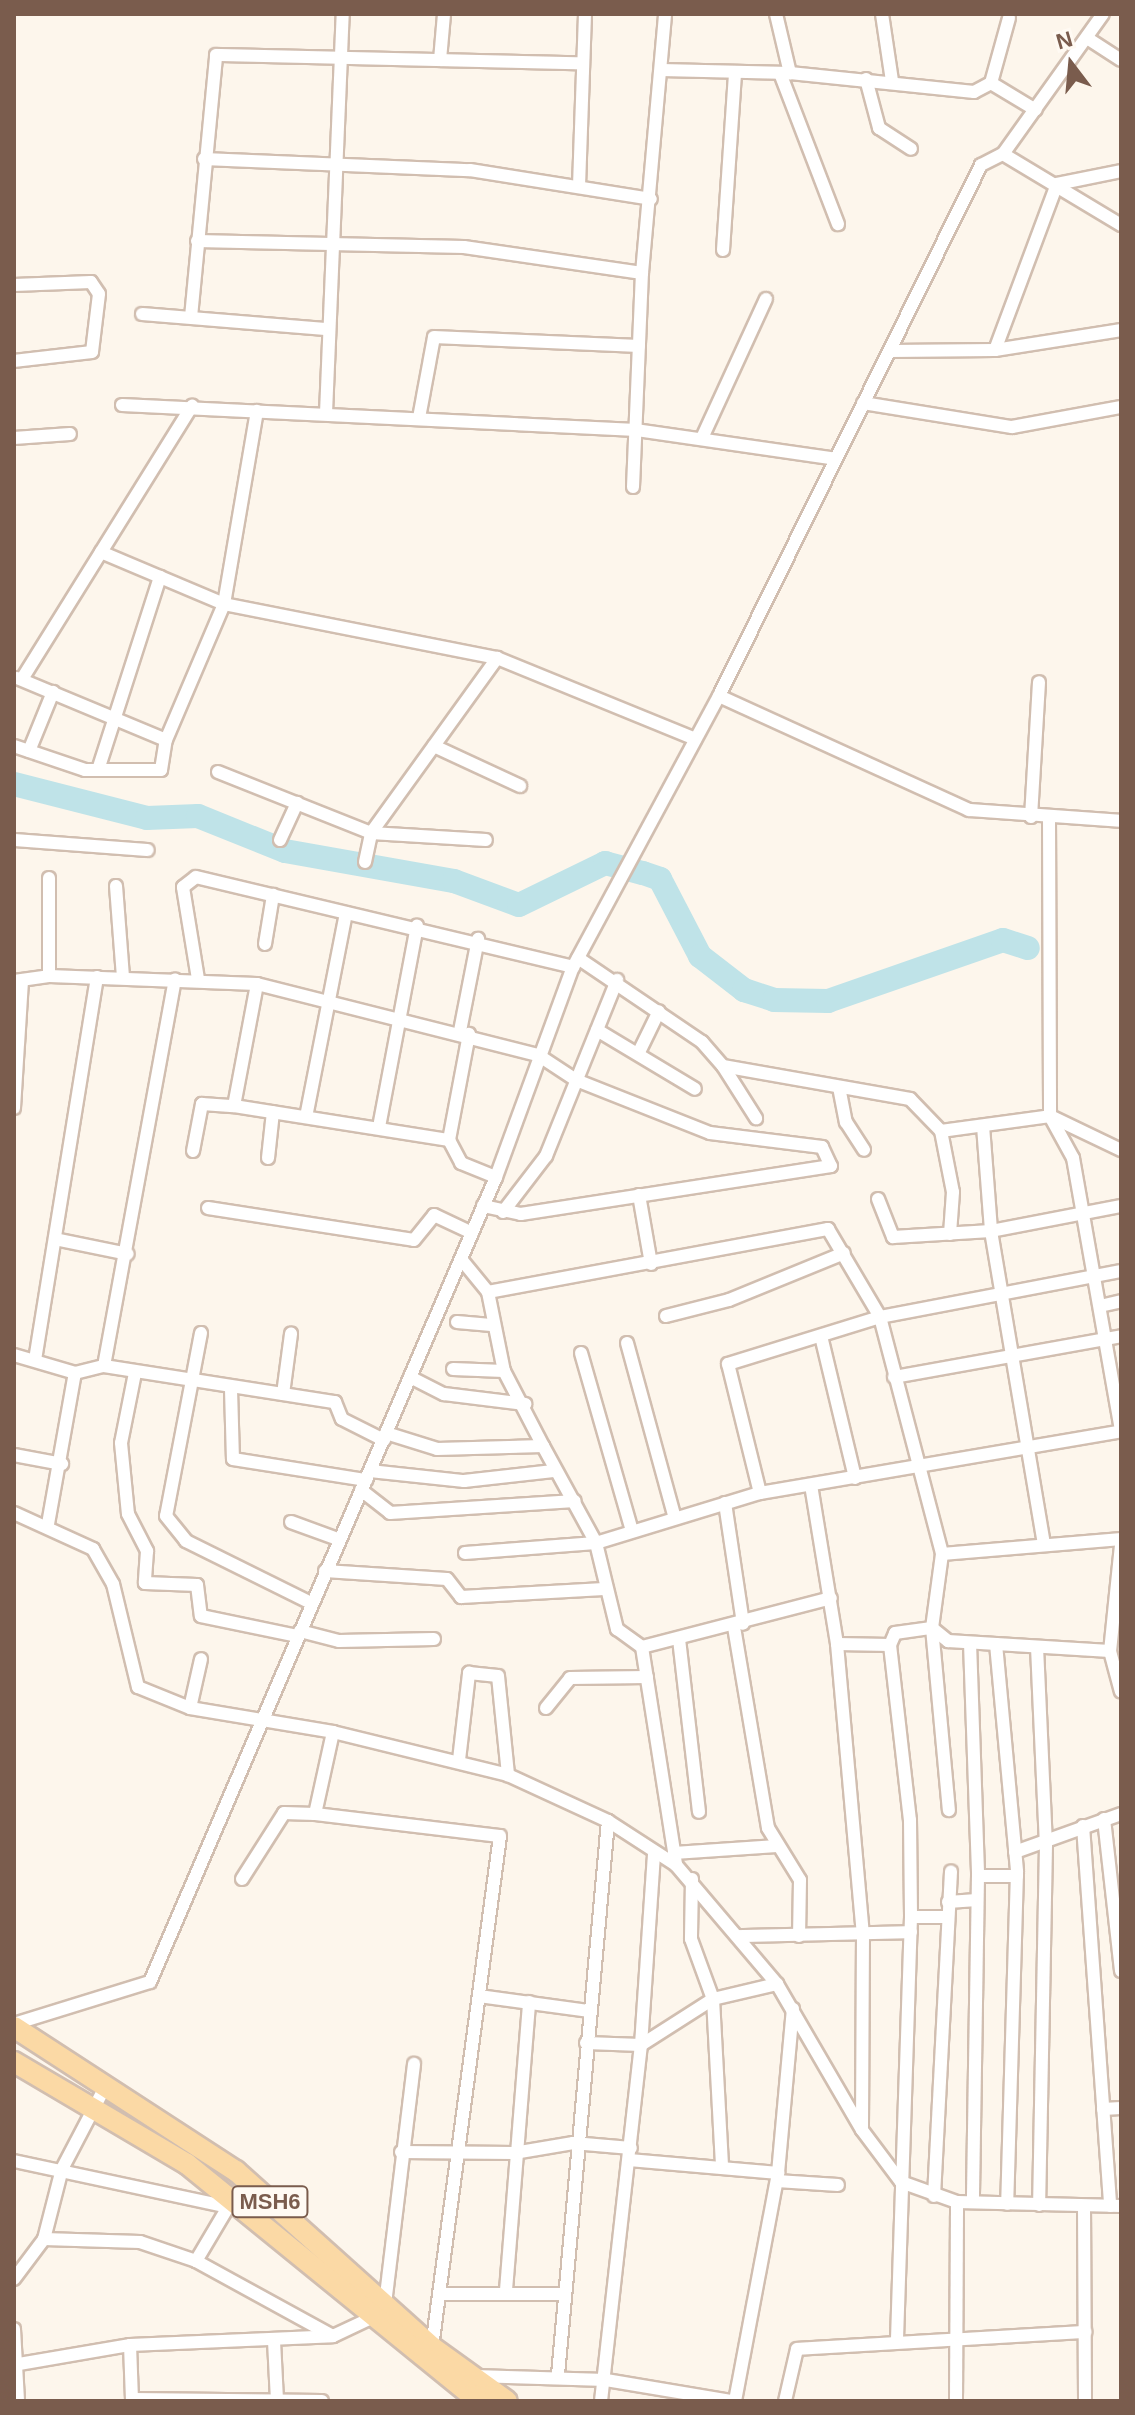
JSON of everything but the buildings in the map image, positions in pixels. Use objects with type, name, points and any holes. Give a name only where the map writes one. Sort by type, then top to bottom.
[{"type":"main road","name":"MSH6","points":[[14,2026],[230,2203],[507,2401]]},
{"type":"main road","name":"MSH6","points":[[14,2062],[100,2099],[236,2171],[378,2311],[479,2401]]},
{"type":"street","points":[[326,413],[325,329],[343,14]]},
{"type":"street","points":[[440,60],[444,14]]},
{"type":"street","points":[[579,186],[585,14]]},
{"type":"street","points":[[633,487],[642,273],[651,199],[665,14]]},
{"type":"street","points":[[776,14],[785,73],[838,224]]},
{"type":"street","points":[[882,14],[892,81]]},
{"type":"street","points":[[14,2026],[150,1982],[496,1177],[538,1055],[575,963],[719,696],[831,458],[890,351],[981,165],[1003,154],[1103,14]]},
{"type":"street","points":[[661,70],[785,73],[892,81],[974,92],[991,83],[1009,18]]},
{"type":"street","points":[[1087,38],[1121,60]]},
{"type":"street","points":[[191,317],[216,55],[581,63]]},
{"type":"street","points":[[723,250],[735,72]]},
{"type":"street","points":[[866,79],[879,128],[911,149]]},
{"type":"street","points":[[991,83],[1036,110]]},
{"type":"street","points":[[1003,154],[1118,221]]},
{"type":"street","points":[[204,159],[336,169],[470,170],[651,199]]},
{"type":"street","points":[[1057,184],[1121,171]]},
{"type":"street","points":[[995,350],[1057,184]]},
{"type":"street","points":[[197,241],[464,247],[642,273]]},
{"type":"street","points":[[14,285],[99,288],[92,352],[14,361]]},
{"type":"street","points":[[702,438],[766,299]]},
{"type":"street","points":[[142,314],[325,329]]},
{"type":"street","points":[[890,351],[995,350],[1121,330]]},
{"type":"street","points":[[419,418],[434,337],[639,346]]},
{"type":"street","points":[[863,403],[1012,427],[1121,407]]},
{"type":"street","points":[[122,405],[192,406],[636,430],[831,458]]},
{"type":"street","points":[[166,740],[18,678],[192,406]]},
{"type":"street","points":[[14,746],[98,770],[161,770],[166,740],[224,604],[257,411]]},
{"type":"street","points":[[14,438],[70,434]]},
{"type":"street","points":[[101,552],[224,604],[497,658],[695,739]]},
{"type":"street","points":[[98,770],[110,716],[160,577]]},
{"type":"street","points":[[365,862],[371,833],[497,658]]},
{"type":"street","points":[[1031,817],[1039,682]]},
{"type":"street","points":[[29,751],[53,692]]},
{"type":"street","points":[[719,696],[969,810],[1031,817],[1121,821]]},
{"type":"street","points":[[434,746],[520,786]]},
{"type":"street","points":[[218,772],[371,833],[486,840]]},
{"type":"street","points":[[280,840],[297,803]]},
{"type":"street","points":[[465,1553],[596,1543],[760,1493],[1121,1431],[1118,1398],[1073,1158],[1050,1116],[1049,817]]},
{"type":"street","points":[[14,840],[148,850]]},
{"type":"street","points":[[198,979],[187,882],[196,877],[575,963],[617,980],[659,1011],[723,1066],[756,1118]]},
{"type":"street","points":[[49,878],[49,976]]},
{"type":"street","points":[[116,886],[123,977]]},
{"type":"street","points":[[265,944],[273,895]]},
{"type":"street","points":[[306,1117],[346,913]]},
{"type":"street","points":[[379,1127],[417,926]]},
{"type":"street","points":[[478,939],[449,1140],[461,1163],[496,1177]]},
{"type":"street","points":[[14,1108],[18,980],[49,976],[198,979],[257,984],[465,1033],[538,1055],[576,1080],[710,1133],[822,1147],[831,1166],[503,1212],[483,1206]]},
{"type":"street","points":[[35,1360],[60,1240],[97,977]]},
{"type":"street","points":[[104,1366],[128,1254],[175,979]]},
{"type":"street","points":[[503,1212],[546,1156],[617,980]]},
{"type":"street","points":[[234,1106],[257,984]]},
{"type":"street","points":[[640,1050],[659,1011]]},
{"type":"street","points":[[597,1030],[640,1050],[695,1089]]},
{"type":"street","points":[[723,1066],[910,1099],[941,1131],[953,1192],[950,1234]]},
{"type":"street","points":[[839,1087],[846,1122],[864,1150]]},
{"type":"street","points":[[193,1151],[202,1104],[379,1127],[449,1140]]},
{"type":"street","points":[[268,1158],[273,1112]]},
{"type":"street","points":[[941,1131],[1050,1116],[1121,1150]]},
{"type":"street","points":[[983,1126],[991,1231],[1016,1353],[1027,1448],[1044,1545]]},
{"type":"street","points":[[639,1195],[651,1264]]},
{"type":"street","points":[[878,1199],[893,1237],[991,1231],[1081,1211],[1121,1206]]},
{"type":"street","points":[[208,1208],[414,1240],[434,1215],[472,1233]]},
{"type":"street","points":[[488,1292],[828,1229],[880,1317],[942,1554],[932,1628],[949,1810]]},
{"type":"street","points":[[60,1240],[128,1254]]},
{"type":"street","points":[[666,1316],[729,1300],[844,1253]]},
{"type":"street","points":[[461,1259],[488,1292],[504,1371],[525,1404],[553,1471],[575,1501],[596,1543],[604,1589],[617,1629],[642,1647],[675,1859],[777,1984],[862,2130],[901,2182],[957,2202],[1116,2206],[1103,2109],[1083,1826]]},
{"type":"street","points":[[760,1493],[728,1364],[880,1317],[1004,1290],[1121,1271]]},
{"type":"street","points":[[1100,1306],[1121,1301]]},
{"type":"street","points":[[457,1322],[494,1325]]},
{"type":"street","points":[[201,1333],[188,1384],[166,1516],[186,1541],[311,1603]]},
{"type":"street","points":[[283,1394],[291,1334]]},
{"type":"street","points":[[821,1336],[855,1478]]},
{"type":"street","points":[[894,1377],[1121,1336]]},
{"type":"street","points":[[627,1343],[675,1518]]},
{"type":"street","points":[[581,1353],[632,1531]]},
{"type":"street","points":[[14,1355],[75,1373],[104,1366],[188,1384],[335,1402],[342,1419],[385,1436],[437,1449],[543,1446]]},
{"type":"street","points":[[453,1369],[504,1371]]},
{"type":"street","points":[[48,1524],[62,1464],[75,1373]]},
{"type":"street","points":[[135,1373],[121,1443],[128,1514],[147,1551],[145,1583],[197,1585],[201,1616],[339,1641],[434,1639]]},
{"type":"street","points":[[410,1377],[444,1394],[525,1404]]},
{"type":"street","points":[[231,1389],[233,1459],[366,1480],[464,1481],[553,1471]]},
{"type":"street","points":[[14,1455],[62,1464]]},
{"type":"street","points":[[366,1480],[390,1513],[575,1501]]},
{"type":"street","points":[[811,1485],[837,1644],[863,1935],[862,2130]]},
{"type":"street","points":[[725,1503],[738,1625],[777,1846],[798,1870],[799,1936]]},
{"type":"street","points":[[14,1513],[48,1524],[93,1549],[113,1584],[138,1687],[190,1708],[333,1732],[459,1760],[508,1775],[608,1821],[654,1852],[675,1859],[777,1846]]},
{"type":"street","points":[[291,1522],[338,1539]]},
{"type":"street","points":[[942,1554],[1121,1539]]},
{"type":"street","points":[[1121,1545],[1110,1651],[1121,1692]]},
{"type":"street","points":[[325,1571],[447,1579],[461,1597],[604,1589]]},
{"type":"street","points":[[642,1647],[738,1625],[831,1598]]},
{"type":"street","points":[[897,2338],[911,1917],[910,1820],[890,1645],[895,1633],[932,1628],[948,1641],[1110,1651]]},
{"type":"street","points":[[679,1639],[699,1812]]},
{"type":"street","points":[[970,1643],[978,1876],[973,2202]]},
{"type":"street","points":[[837,1644],[890,1645]]},
{"type":"street","points":[[996,1644],[1017,1876],[1007,2204]]},
{"type":"street","points":[[1037,1647],[1046,1845],[1039,2205]]},
{"type":"street","points":[[190,1708],[201,1659]]},
{"type":"street","points":[[459,1760],[469,1673],[498,1676],[508,1775]]},
{"type":"street","points":[[546,1708],[570,1678],[647,1677]]},
{"type":"street","points":[[315,1814],[333,1732]]},
{"type":"street","points":[[242,1879],[284,1813],[500,1836],[457,2154],[443,2294],[432,2347]]},
{"type":"street","points":[[1015,1852],[1046,1845],[1083,1826],[1121,1814]]},
{"type":"street","points":[[1104,1819],[1121,1971]]},
{"type":"street","points":[[558,2375],[573,2143],[608,1821]]},
{"type":"street","points":[[601,2401],[606,2380],[641,2045],[654,1852]]},
{"type":"street","points":[[934,2196],[951,1871]]},
{"type":"street","points":[[978,1876],[1017,1876]]},
{"type":"street","points":[[692,1879],[691,1939],[713,1999],[722,2167]]},
{"type":"street","points":[[948,1902],[977,1900]]},
{"type":"street","points":[[911,1917],[947,1917]]},
{"type":"street","points":[[739,1936],[911,1932]]},
{"type":"street","points":[[586,2043],[641,2045],[713,1999],[777,1984]]},
{"type":"street","points":[[479,1996],[588,2011]]},
{"type":"street","points":[[506,2290],[514,2153],[529,2002]]},
{"type":"street","points":[[474,2376],[558,2375],[733,2401],[778,2177],[793,2009]]},
{"type":"street","points":[[19,2364],[130,2345],[333,2336],[378,2311],[414,2064]]},
{"type":"street","points":[[14,2279],[44,2239],[62,2169],[100,2099]]},
{"type":"street","points":[[1103,2109],[1121,2108]]},
{"type":"street","points":[[401,2152],[514,2153],[573,2143],[838,2185]]},
{"type":"street","points":[[14,2161],[230,2203],[196,2261]]},
{"type":"street","points":[[956,2401],[957,2202]]},
{"type":"street","points":[[1084,2206],[1085,2401]]},
{"type":"street","points":[[44,2239],[140,2242],[196,2261],[333,2336]]},
{"type":"street","points":[[443,2294],[506,2290],[561,2294]]},
{"type":"street","points":[[14,2329],[19,2364],[18,2401]]},
{"type":"street","points":[[785,2401],[797,2349],[897,2338],[1085,2332]]},
{"type":"street","points":[[274,2341],[277,2400]]},
{"type":"street","points":[[130,2345],[132,2399],[322,2401]]},
{"type":"waterway","points":[[14,784],[147,818],[198,816],[285,851],[454,881],[519,905],[605,863],[643,873],[660,879],[700,956],[744,990],[774,1000],[828,1001],[1003,940],[1028,948]]}]
